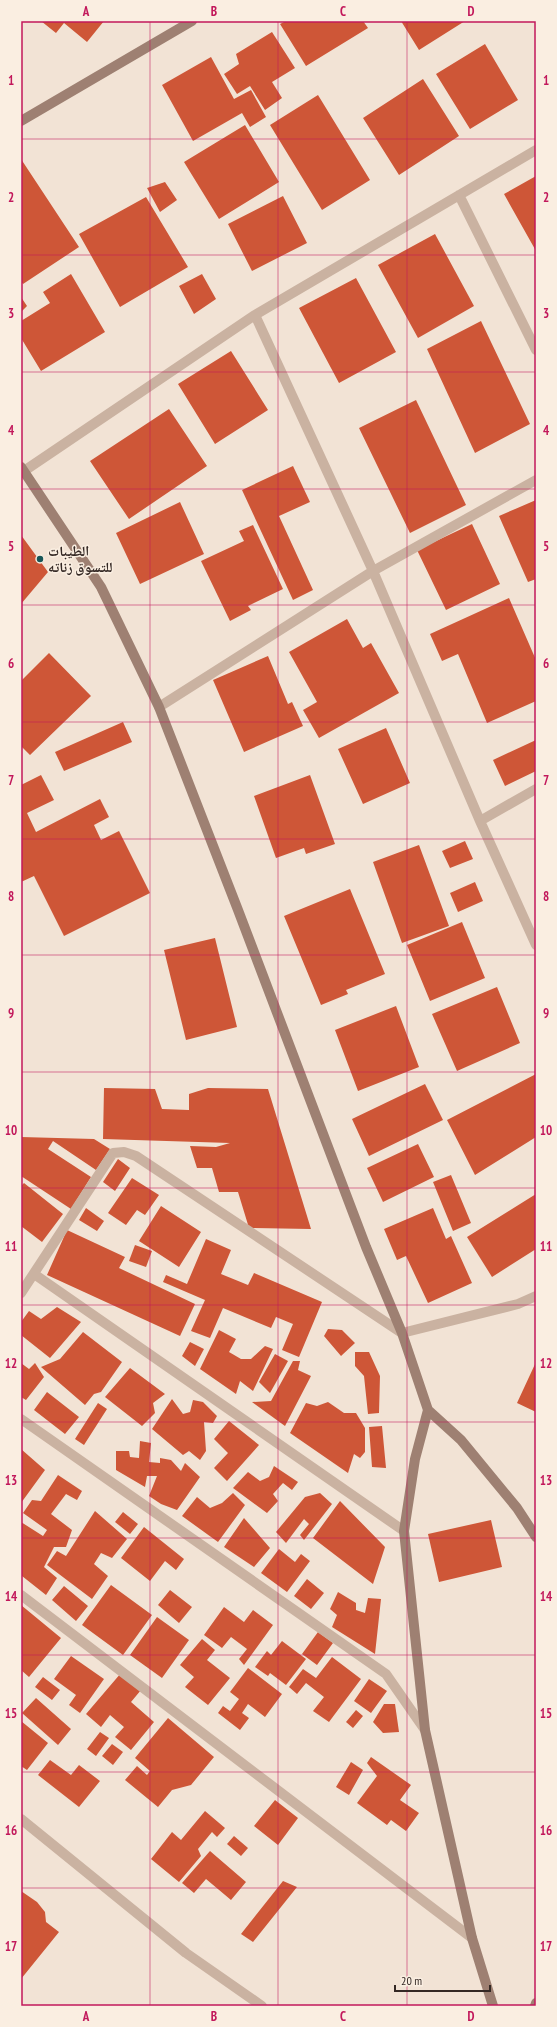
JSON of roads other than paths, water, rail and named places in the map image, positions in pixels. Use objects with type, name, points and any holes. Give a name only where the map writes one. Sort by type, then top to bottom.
[{"type":"street","points":[[21,121],[192,21]]},
{"type":"street","points":[[536,150],[255,315],[23,469],[101,587],[159,707],[244,924],[366,1247],[402,1334],[428,1410],[461,1440],[517,1508],[536,1537]]},
{"type":"street","points":[[459,195],[536,350]]},
{"type":"street","points":[[255,315],[373,570],[480,821],[536,945]]},
{"type":"street","points":[[159,707],[373,570],[536,480]]},
{"type":"street","points":[[480,821],[536,789]]},
{"type":"street","points":[[21,1293],[113,1153],[124,1152],[136,1156],[402,1334],[518,1304],[536,1296]]},
{"type":"street","points":[[34,1274],[404,1531]]},
{"type":"street","points":[[428,1410],[415,1459],[404,1531],[425,1730],[472,1938],[493,2006]]},
{"type":"street","points":[[21,1419],[386,1674],[425,1730]]},
{"type":"street","points":[[21,1595],[472,1938]]},
{"type":"street","points":[[21,1819],[186,1953],[262,2006]]},
{"type":"place","name":"الطيبات للتسوق زناته","points":[[40,559]]}]
